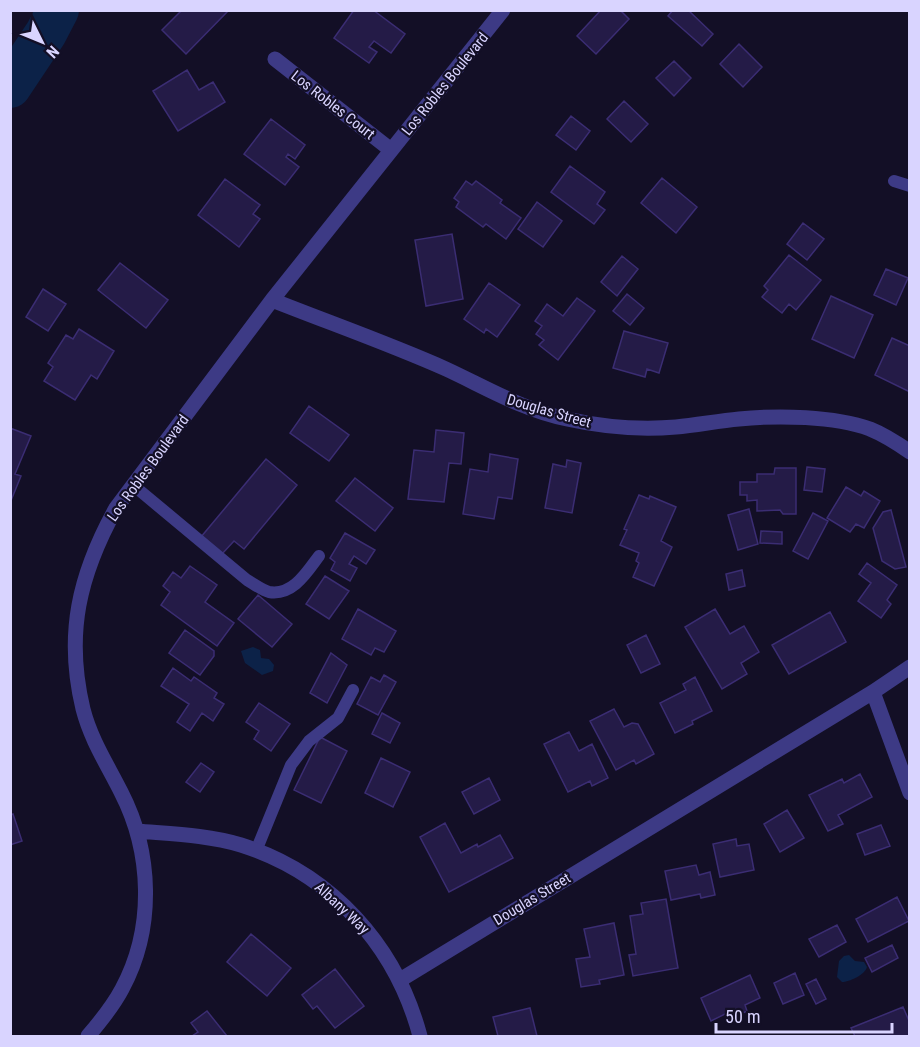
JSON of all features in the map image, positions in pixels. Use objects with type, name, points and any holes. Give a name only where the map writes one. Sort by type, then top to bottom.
[{"type":"street","name":"Los Robles Boulevard","points":[[88,1036],[122,989],[141,939],[146,904],[145,867],[137,831],[121,792],[95,745],[84,711],[77,677],[75,641],[78,606],[86,572],[99,539],[116,508],[272,300],[503,10]]},
{"type":"street","name":"Los Robles Court","points":[[275,59],[391,150]]},
{"type":"street","name":"Douglas Street","points":[[272,300],[446,369],[496,395],[530,409],[566,419],[603,426],[640,428],[677,427],[742,419],[789,418],[834,421],[884,435],[909,452]]},
{"type":"street","name":"Douglas Street","points":[[400,980],[873,692],[909,667]]},
{"type":"street","points":[[873,692],[909,793]]},
{"type":"street","name":"Albany Way","points":[[137,831],[205,837],[241,845],[275,859],[308,877],[351,912],[375,939],[400,980],[414,1013],[420,1036]]},
{"type":"lane","points":[[894,181],[909,186]]},
{"type":"lane","points":[[134,485],[247,580],[268,592],[282,591],[296,585],[319,556]]},
{"type":"lane","points":[[256,851],[291,765],[309,741],[338,718],[353,690]]},
{"type":"water","points":[[253,647],[260,650],[261,658],[269,659],[274,665],[273,671],[262,675],[245,663],[241,651]]},
{"type":"water","points":[[849,955],[855,961],[864,962],[867,967],[856,978],[842,982],[837,977],[839,961]]},
{"type":"building","points":[[182,10],[229,10],[186,54],[162,30]]},
{"type":"building","points":[[354,10],[373,10],[405,34],[391,53],[374,41],[369,47],[377,52],[369,63],[334,38]]},
{"type":"building","points":[[601,10],[620,10],[629,19],[596,54],[577,36]]},
{"type":"building","points":[[673,10],[688,10],[713,34],[702,46],[668,16]]},
{"type":"building","points":[[739,44],[762,67],[743,87],[720,64]]},
{"type":"building","points":[[674,61],[691,78],[674,96],[656,78]]},
{"type":"building","points":[[187,70],[199,90],[213,82],[225,102],[178,131],[153,91]]},
{"type":"building","points":[[624,101],[648,124],[631,142],[607,119]]},
{"type":"building","points":[[571,116],[590,131],[576,150],[556,135]]},
{"type":"building","points":[[271,119],[305,145],[295,159],[288,154],[286,157],[299,167],[285,185],[244,154]]},
{"type":"building","points":[[570,166],[605,192],[597,204],[605,210],[594,224],[551,192]]},
{"type":"building","points":[[662,178],[697,207],[676,233],[641,203]]},
{"type":"building","points":[[225,179],[260,205],[253,214],[260,219],[239,247],[198,215]]},
{"type":"building","points":[[466,181],[472,185],[476,181],[502,200],[500,203],[521,218],[506,239],[486,224],[483,227],[456,207],[459,202],[454,198]]},
{"type":"building","points":[[537,202],[562,221],[543,247],[518,229]]},
{"type":"building","points":[[803,223],[824,239],[807,260],[787,244]]},
{"type":"building","points":[[452,234],[463,299],[426,306],[415,240]]},
{"type":"building","points":[[789,255],[821,280],[796,310],[789,304],[782,313],[762,297],[768,290],[764,286]]},
{"type":"building","points":[[622,256],[638,269],[617,296],[601,282]]},
{"type":"building","points":[[120,263],[168,300],[146,328],[98,290]]},
{"type":"building","points":[[886,269],[908,278],[896,305],[874,295]]},
{"type":"building","points":[[489,283],[520,305],[497,337],[486,329],[484,333],[464,319]]},
{"type":"building","points":[[43,289],[66,304],[48,331],[26,317]]},
{"type":"building","points":[[627,294],[644,308],[630,325],[613,311]]},
{"type":"building","points":[[831,296],[873,315],[854,358],[812,339]]},
{"type":"building","points":[[577,298],[595,311],[558,360],[539,345],[544,340],[536,334],[542,326],[535,321],[547,304],[563,316]]},
{"type":"building","points":[[79,329],[114,351],[97,379],[91,375],[75,400],[44,381],[53,367],[48,363],[66,335],[73,339]]},
{"type":"building","points":[[624,331],[668,343],[659,373],[647,369],[645,377],[613,368]]},
{"type":"building","points":[[892,338],[910,346],[910,392],[875,375]]},
{"type":"building","points":[[309,406],[349,435],[329,461],[290,433]]},
{"type":"building","points":[[10,428],[31,436],[15,474],[21,476],[10,503]]},
{"type":"building","points":[[436,430],[464,433],[461,464],[449,463],[444,502],[408,499],[414,450],[434,452]]},
{"type":"building","points":[[490,454],[518,459],[512,499],[498,497],[494,519],[463,514],[470,469],[488,472]]},
{"type":"building","points":[[266,459],[297,485],[244,549],[234,541],[222,554],[201,537]]},
{"type":"building","points":[[567,460],[581,463],[572,513],[545,508],[553,464],[566,467]]},
{"type":"building","points":[[807,467],[825,469],[822,492],[804,490]]},
{"type":"building","points":[[775,468],[796,468],[796,514],[783,514],[780,510],[757,511],[757,500],[747,501],[747,495],[740,495],[740,482],[757,482],[757,474],[774,474]]},
{"type":"building","points":[[355,478],[393,508],[375,531],[336,501]]},
{"type":"building","points":[[846,487],[861,496],[864,491],[880,501],[864,528],[856,524],[850,532],[827,518]]},
{"type":"building","points":[[639,495],[649,499],[650,496],[676,507],[661,541],[672,547],[654,586],[633,577],[639,563],[636,561],[639,553],[620,545],[627,530],[624,529]]},
{"type":"building","points":[[749,509],[758,544],[738,550],[728,515]]},
{"type":"building","points":[[891,510],[906,567],[895,569],[882,561],[873,528],[883,512]]},
{"type":"building","points":[[813,513],[828,521],[808,559],[793,551]]},
{"type":"building","points":[[761,531],[782,532],[782,544],[760,543]]},
{"type":"building","points":[[345,533],[375,550],[366,564],[354,556],[349,564],[357,568],[350,581],[331,570],[335,562],[330,558]]},
{"type":"building","points":[[867,563],[897,585],[887,600],[891,604],[881,618],[858,601],[871,583],[859,574]]},
{"type":"building","points":[[190,566],[217,585],[205,602],[234,623],[217,646],[161,605],[170,592],[163,586],[173,572],[181,578]]},
{"type":"building","points":[[742,570],[745,586],[729,590],[726,574]]},
{"type":"building","points":[[325,576],[349,591],[329,619],[306,604]]},
{"type":"building","points":[[258,595],[292,624],[272,647],[238,619]]},
{"type":"building","points":[[358,609],[396,631],[384,652],[375,648],[371,655],[342,639]]},
{"type":"building","points":[[715,609],[730,634],[744,626],[759,652],[741,663],[747,674],[722,689],[685,627]]},
{"type":"building","points":[[830,612],[846,642],[789,674],[772,645]]},
{"type":"building","points":[[185,630],[214,651],[214,656],[200,675],[169,653]]},
{"type":"building","points":[[646,635],[660,664],[641,673],[627,645]]},
{"type":"building","points":[[331,653],[347,665],[327,703],[310,693]]},
{"type":"building","points":[[173,668],[191,681],[194,677],[217,693],[214,698],[224,704],[213,721],[202,713],[190,731],[177,722],[189,704],[161,686]]},
{"type":"building","points":[[384,675],[396,682],[378,715],[357,704],[371,677],[380,682]]},
{"type":"building","points":[[695,677],[712,711],[675,733],[660,703],[686,690],[683,684]]},
{"type":"building","points":[[259,703],[290,724],[271,751],[254,739],[259,731],[246,722]]},
{"type":"building","points":[[614,709],[624,727],[632,723],[638,724],[654,754],[636,764],[634,760],[616,770],[590,721]]},
{"type":"building","points":[[382,713],[400,723],[390,743],[372,734]]},
{"type":"building","points":[[569,732],[579,751],[592,744],[608,778],[592,786],[590,781],[568,792],[544,744]]},
{"type":"building","points":[[320,737],[347,751],[321,803],[294,790]]},
{"type":"building","points":[[381,758],[410,772],[393,807],[365,793]]},
{"type":"building","points":[[201,763],[214,772],[200,792],[186,782]]},
{"type":"building","points":[[860,774],[872,797],[838,815],[843,824],[828,831],[809,795],[842,779],[844,783]]},
{"type":"building","points":[[489,778],[500,800],[474,814],[462,792]]},
{"type":"building","points":[[787,810],[804,838],[780,852],[764,824]]},
{"type":"building","points":[[13,814],[22,841],[10,845],[10,815]]},
{"type":"building","points":[[445,823],[461,853],[500,835],[513,858],[449,892],[420,837]]},
{"type":"building","points":[[881,825],[890,846],[865,855],[857,834]]},
{"type":"building","points":[[736,839],[737,846],[749,844],[754,870],[720,877],[713,844]]},
{"type":"building","points":[[696,865],[699,875],[710,872],[715,895],[701,898],[700,894],[671,900],[665,871]]},
{"type":"building","points":[[897,897],[909,921],[868,942],[856,919]]},
{"type":"building","points":[[666,899],[678,968],[633,976],[629,955],[636,954],[630,916],[643,914],[641,903]]},
{"type":"building","points":[[614,923],[624,975],[599,980],[600,984],[581,987],[576,959],[590,957],[584,929]]},
{"type":"building","points":[[837,925],[846,942],[819,957],[809,939]]},
{"type":"building","points":[[251,934],[291,968],[267,996],[227,962]]},
{"type":"building","points":[[892,945],[898,958],[872,972],[865,958]]},
{"type":"building","points":[[335,969],[364,1006],[335,1028],[317,1006],[313,1009],[302,995]]},
{"type":"building","points":[[795,973],[804,995],[783,1004],[774,983]]},
{"type":"building","points":[[750,975],[760,998],[745,1005],[747,1011],[730,1019],[727,1013],[711,1021],[701,998]]},
{"type":"building","points":[[816,979],[826,999],[816,1004],[806,984]]},
{"type":"building","points":[[903,1007],[910,1023],[910,1036],[855,1036],[851,1028]]},
{"type":"building","points":[[530,1008],[537,1036],[498,1036],[493,1017]]},
{"type":"building","points":[[207,1011],[227,1036],[192,1036],[198,1032],[191,1023]]},
{"type":"waterway","points":[[10,87],[46,33],[58,10]]}]
